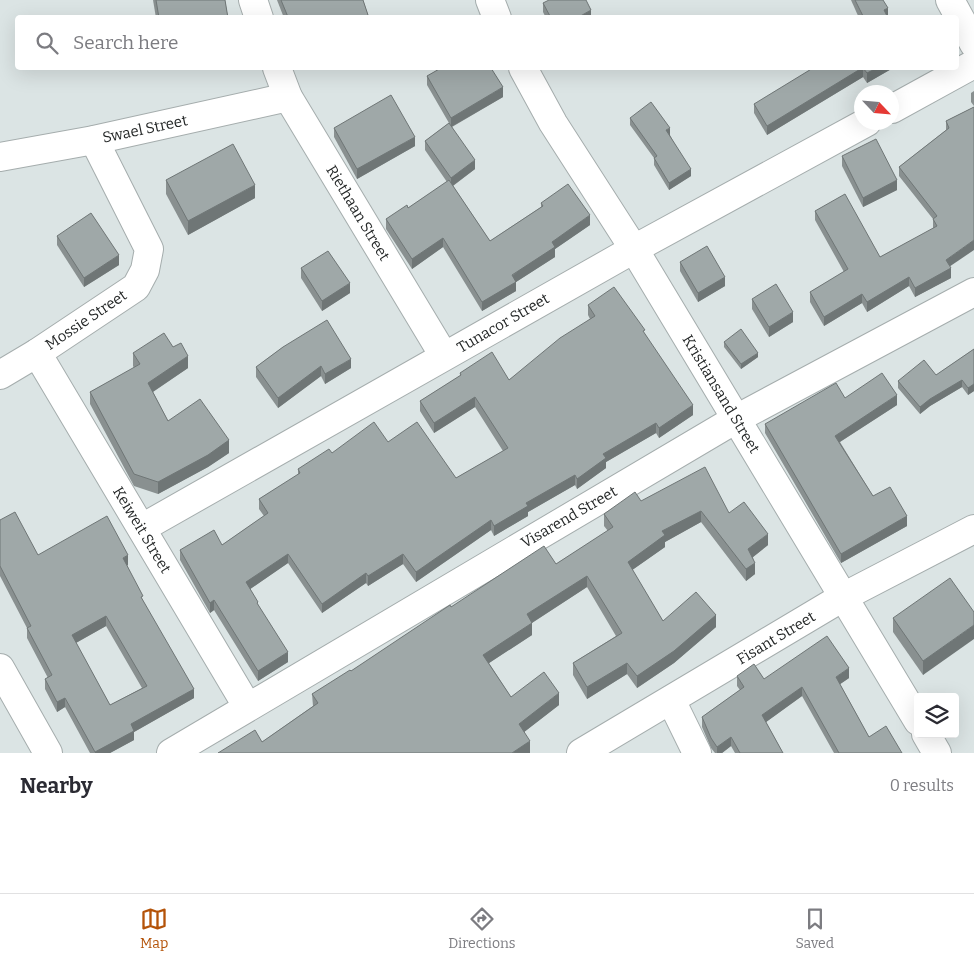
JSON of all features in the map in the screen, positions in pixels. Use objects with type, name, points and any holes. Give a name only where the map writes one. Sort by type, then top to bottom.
[{"type":"street","points":[[253,0],[258,15]]},
{"type":"street","points":[[490,0],[496,15]]},
{"type":"street","points":[[950,0],[958,15]]},
{"type":"street","points":[[959,16],[974,44]]},
{"type":"street","points":[[899,105],[974,64]]},
{"type":"street","name":"Riethaan Street","points":[[279,70],[288,97],[444,356]]},
{"type":"street","name":"Kristiansand Street","points":[[524,70],[553,123],[634,249],[914,714]]},
{"type":"street","name":"Swael Street","points":[[0,157],[94,140],[288,97]]},
{"type":"street","name":"Tunacor Street","points":[[142,528],[634,249],[854,129]]},
{"type":"street","name":"Mossie Street","points":[[0,375],[37,354],[136,287],[145,270],[149,249],[94,140]]},
{"type":"street","name":"Visarend Street","points":[[171,753],[247,706],[736,419],[974,292]]},
{"type":"street","name":"Keiweit Street","points":[[37,354],[247,706]]},
{"type":"street","name":"Fisant Street","points":[[581,753],[843,597],[974,529]]},
{"type":"street","points":[[0,668],[48,753]]},
{"type":"street","points":[[671,700],[697,753]]},
{"type":"street","points":[[928,738],[937,753]]},
{"type":"building","points":[[156,0],[225,0],[228,15],[158,15]]},
{"type":"building","points":[[281,0],[363,0],[368,15],[287,15]]},
{"type":"building","points":[[549,0],[586,0],[591,10],[582,15],[549,15],[543,3]]},
{"type":"building","points":[[855,0],[883,0],[888,8],[884,10],[886,15],[862,15]]},
{"type":"building","points":[[438,70],[492,70],[503,87],[451,118],[427,76]]},
{"type":"building","points":[[810,70],[859,70],[767,126],[754,104]]},
{"type":"building","points":[[391,95],[415,137],[357,169],[334,128]]},
{"type":"building","points":[[651,102],[670,128],[666,130],[691,169],[669,183],[654,158],[657,156],[630,118]]},
{"type":"building","points":[[974,107],[974,240],[946,260],[951,268],[915,288],[909,277],[867,302],[862,294],[824,317],[810,292],[848,269],[815,211],[845,194],[880,257],[937,226],[933,219],[937,216],[899,167],[949,128],[946,121]]},
{"type":"building","points":[[449,123],[475,160],[451,178],[425,141]]},
{"type":"building","points":[[876,139],[897,180],[863,198],[842,156]]},
{"type":"building","points":[[233,144],[255,185],[188,221],[166,180]]},
{"type":"building","points":[[449,180],[490,241],[543,206],[541,203],[568,184],[590,215],[552,242],[555,247],[512,275],[516,282],[482,302],[443,238],[412,259],[386,219],[407,205],[408,208]]},
{"type":"building","points":[[91,213],[119,255],[84,278],[57,236]]},
{"type":"building","points":[[707,246],[725,277],[698,293],[680,262]]},
{"type":"building","points":[[328,251],[350,283],[322,301],[301,268]]},
{"type":"building","points":[[776,284],[793,312],[769,327],[752,299]]},
{"type":"building","points":[[614,287],[645,330],[643,331],[693,405],[659,428],[656,423],[603,454],[606,458],[577,479],[575,475],[526,503],[528,506],[494,526],[491,520],[416,572],[403,554],[368,576],[366,573],[322,604],[288,554],[246,582],[288,652],[258,671],[214,600],[210,603],[180,550],[214,530],[222,545],[268,513],[259,499],[300,473],[298,469],[329,449],[332,453],[374,422],[388,442],[417,422],[456,478],[508,448],[475,397],[434,423],[420,401],[461,375],[460,373],[492,352],[509,380],[560,338],[595,316],[588,305]]},
{"type":"building","points":[[327,320],[351,359],[325,374],[321,366],[278,398],[256,367],[283,347]]},
{"type":"building","points":[[741,329],[758,353],[741,364],[724,342]]},
{"type":"building","points":[[164,333],[173,347],[181,343],[188,356],[148,383],[168,421],[200,399],[229,440],[208,455],[158,482],[134,474],[90,392],[140,364],[133,353]]},
{"type":"building","points":[[974,349],[974,384],[968,388],[962,380],[920,407],[898,381],[924,360],[936,375]]},
{"type":"building","points":[[882,373],[897,395],[835,436],[873,496],[890,487],[907,516],[841,554],[765,424],[836,383],[845,398]]},
{"type":"building","points":[[705,467],[729,513],[744,502],[768,534],[748,549],[755,563],[746,569],[701,511],[662,531],[665,535],[628,562],[663,621],[696,592],[716,615],[674,651],[637,676],[627,663],[587,687],[573,663],[622,633],[587,576],[527,614],[532,623],[483,655],[511,697],[544,672],[559,693],[519,724],[530,741],[512,753],[218,753],[255,730],[262,742],[318,703],[312,694],[351,671],[450,605],[451,607],[544,546],[556,564],[613,527],[604,514],[635,492],[641,501]]},
{"type":"building","points":[[15,512],[38,555],[107,516],[128,555],[123,558],[143,596],[141,597],[194,689],[131,724],[134,731],[95,752],[65,698],[57,702],[45,679],[52,675],[27,628],[31,626],[0,566],[0,520]],"holes":[[[106,616],[147,686],[110,705],[72,635]]]},
{"type":"building","points":[[950,578],[974,612],[974,625],[923,661],[893,618]]},
{"type":"building","points":[[827,636],[849,668],[836,677],[869,737],[886,726],[902,753],[839,753],[802,687],[762,715],[783,753],[740,753],[731,737],[717,747],[702,717],[744,687],[737,676],[754,664],[764,679]]}]
